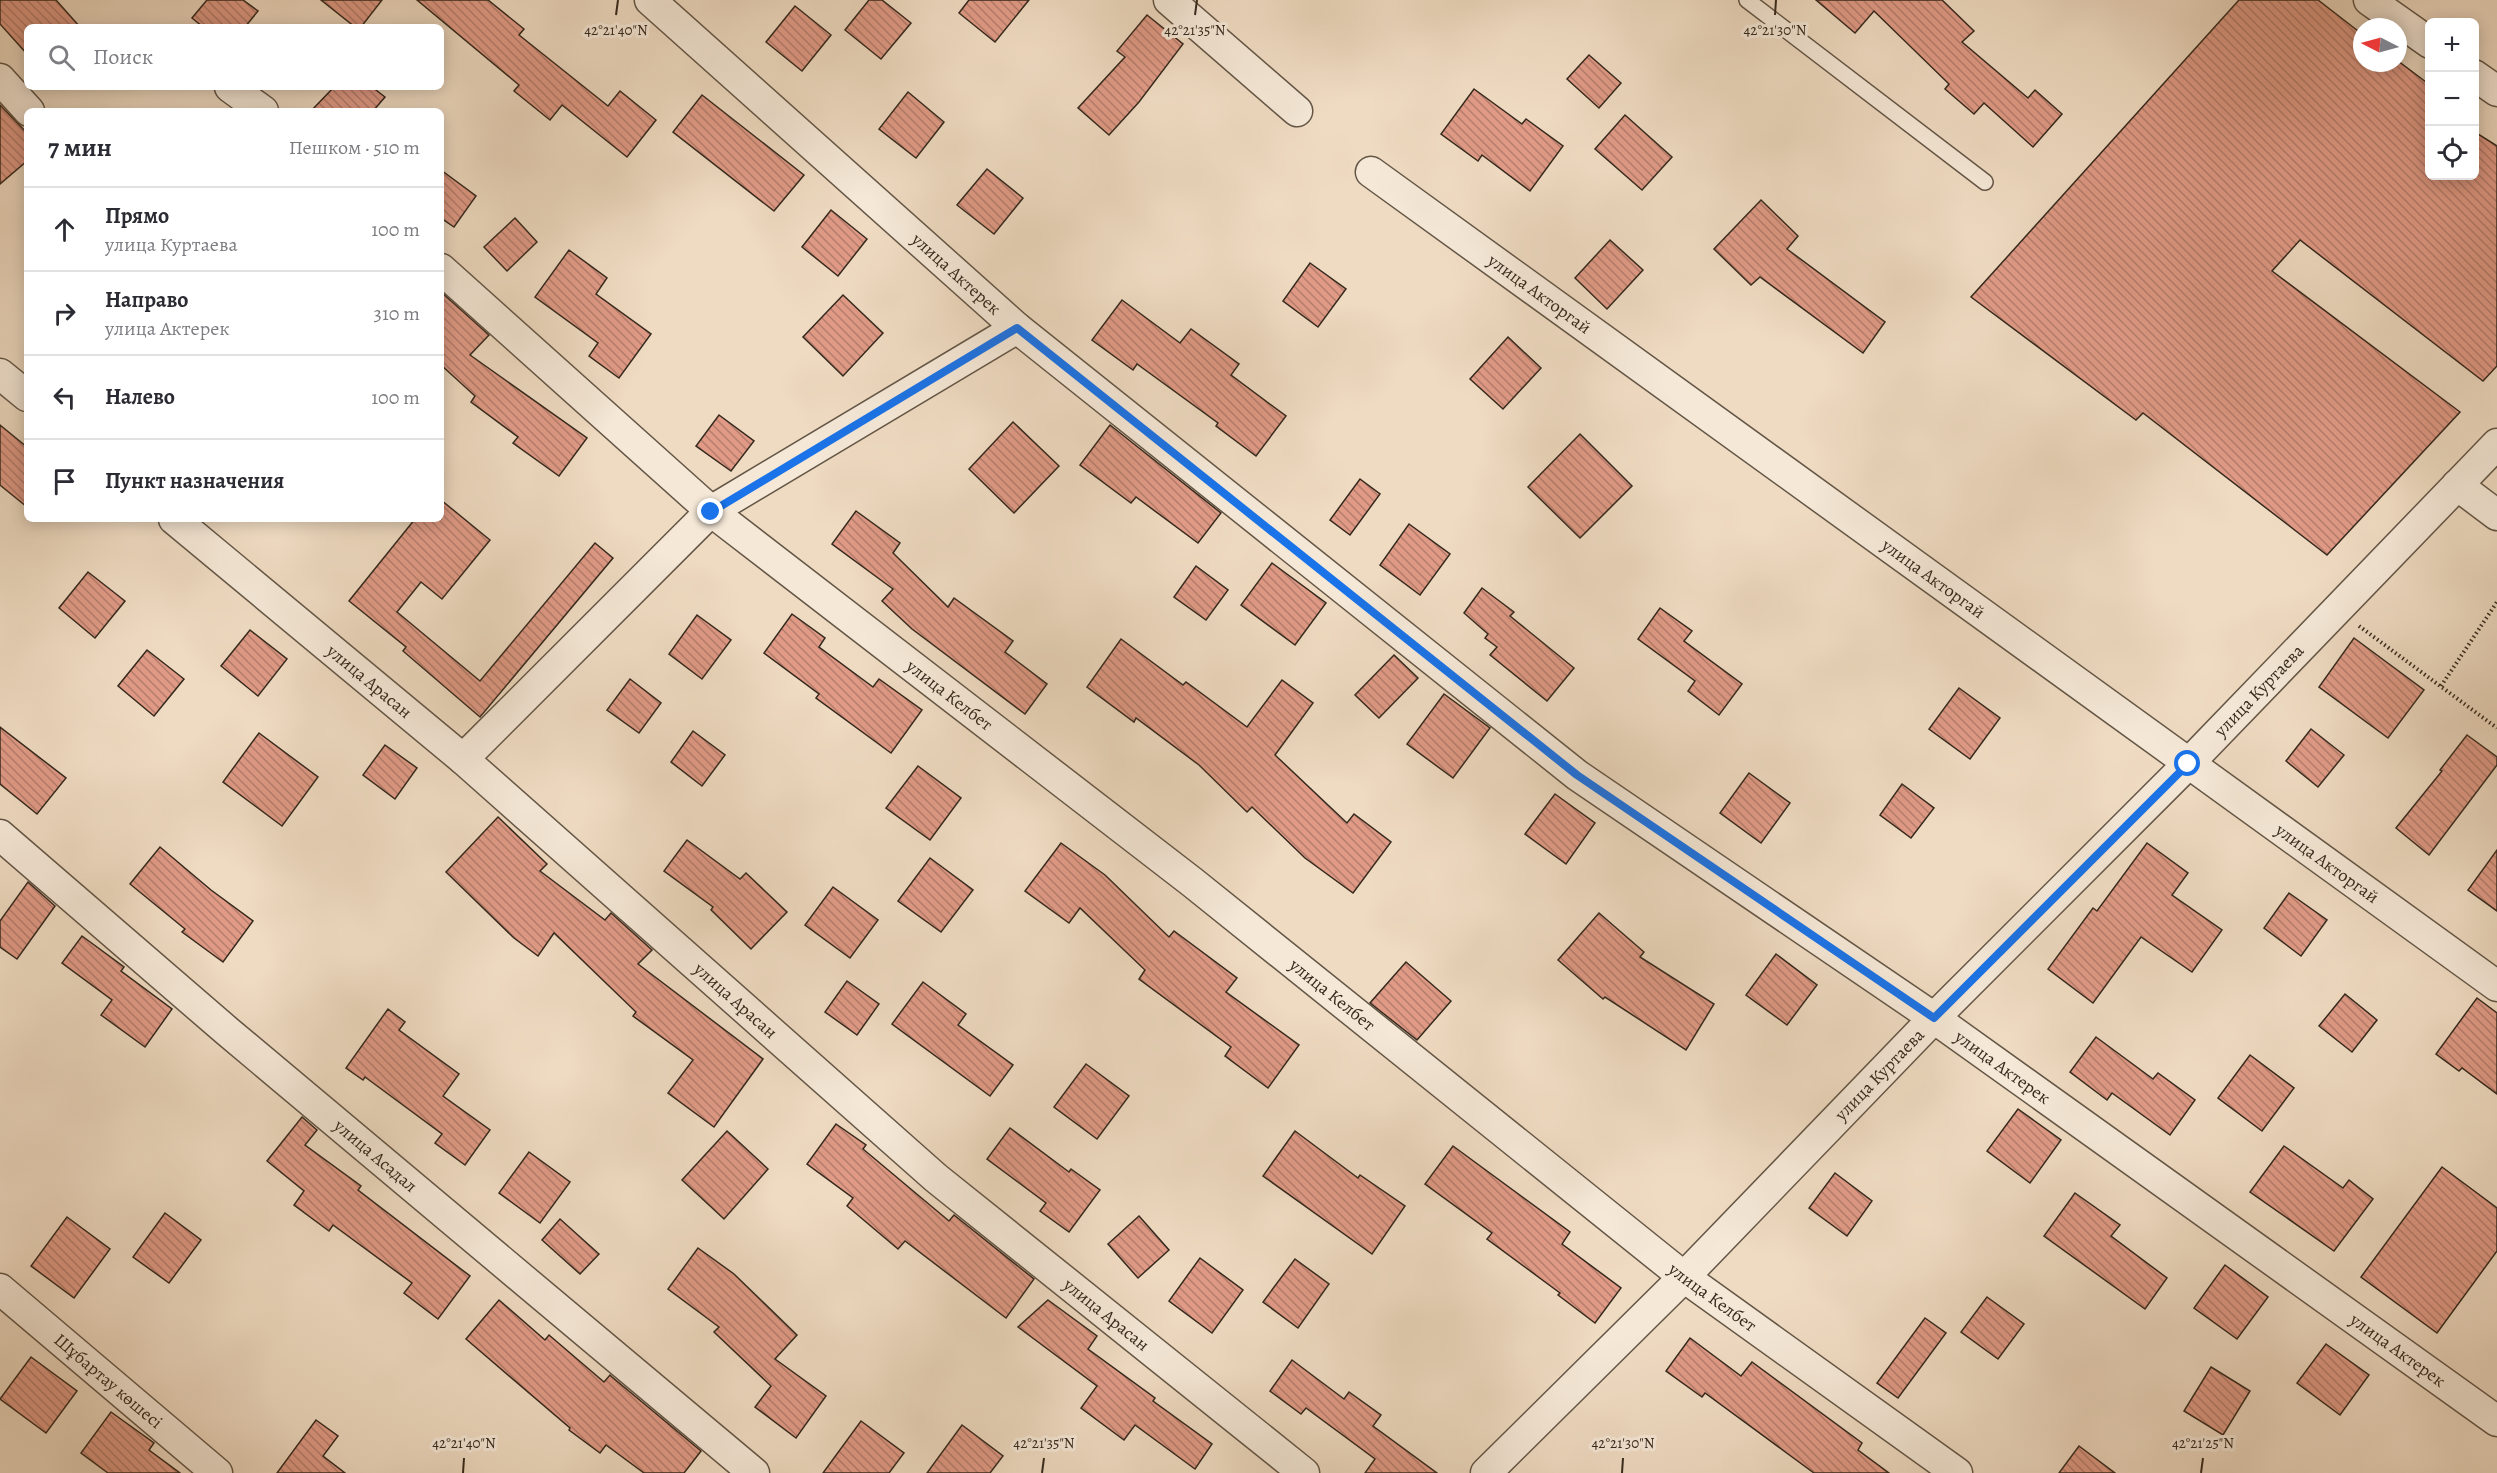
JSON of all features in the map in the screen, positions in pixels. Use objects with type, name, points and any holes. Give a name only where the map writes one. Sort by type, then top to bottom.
[{"type":"street","name":"улица Актерек","points":[[650,0],[1017,328],[1577,775],[1934,1018],[2497,1421]]},
{"type":"street","points":[[1169,0],[1297,111]]},
{"type":"street","points":[[2369,0],[2425,39]]},
{"type":"street","points":[[2479,78],[2497,91]]},
{"type":"street","points":[[0,79],[26,108]]},
{"type":"street","points":[[234,90],[259,108]]},
{"type":"street","name":"улица Акторгай","points":[[1371,172],[2497,986]]},
{"type":"street","name":"улица Келбет","points":[[444,272],[711,512],[1192,882],[1684,1277],[1957,1473]]},
{"type":"street","points":[[463,759],[711,512],[1017,328]]},
{"type":"street","points":[[0,374],[24,394]]},
{"type":"street","name":"улица Куртаева","points":[[1486,1473],[1684,1277],[1934,1018],[2188,764],[2497,444]]},
{"type":"street","points":[[2457,486],[2497,515]]},
{"type":"street","name":"улица Арасан","points":[[178,522],[463,759],[936,1178],[1304,1473]]},
{"type":"street","name":"улица Асадал","points":[[0,835],[227,1031],[754,1473]]},
{"type":"street","name":"Шұбартау көшесі","points":[[0,1290],[217,1473]]},
{"type":"lane","points":[[1747,0],[1985,182]]},
{"type":"path","points":[[2441,686],[2497,602]]},
{"type":"path","points":[[2337,609],[2497,728]]},
{"type":"building","points":[[0,0],[56,0],[77,24],[24,24],[24,51],[0,24]]},
{"type":"building","points":[[207,0],[243,0],[258,11],[247,24],[199,24],[192,18]]},
{"type":"building","points":[[321,0],[382,0],[363,24],[351,24]]},
{"type":"building","points":[[417,0],[488,0],[524,29],[519,35],[608,106],[620,91],[656,120],[627,157],[562,105],[550,120],[514,91],[519,85]]},
{"type":"building","points":[[869,0],[882,0],[911,23],[881,59],[845,30]]},
{"type":"building","points":[[969,0],[1029,0],[995,42],[959,13]]},
{"type":"building","points":[[1816,0],[1942,0],[1974,31],[1962,42],[2028,98],[2035,90],[2062,114],[2033,147],[1984,103],[1974,114],[1945,89],[1949,84],[1874,11],[1855,33]]},
{"type":"building","points":[[2239,0],[2318,0],[2353,27],[2353,72],[2407,72],[2407,68],[2425,81],[2425,180],[2479,180],[2479,135],[2497,146],[2497,366],[2483,381],[2300,240],[2272,271],[2460,412],[2327,555],[2143,413],[2136,420],[1971,297]]},
{"type":"building","points":[[795,6],[831,35],[802,71],[766,42]]},
{"type":"building","points":[[1147,15],[1183,44],[1139,102],[1109,135],[1078,108],[1125,57],[1117,51]]},
{"type":"building","points":[[1589,55],[1621,83],[1599,108],[1567,79]]},
{"type":"building","points":[[1474,89],[1522,124],[1526,119],[1563,146],[1530,191],[1482,155],[1478,161],[1441,134]]},
{"type":"building","points":[[331,90],[376,90],[385,97],[376,108],[314,108]]},
{"type":"building","points":[[908,92],[944,122],[916,158],[879,129]]},
{"type":"building","points":[[702,95],[804,175],[774,211],[673,132]]},
{"type":"building","points":[[0,105],[24,130],[24,164],[0,184]]},
{"type":"building","points":[[1625,115],[1672,157],[1642,190],[1595,149]]},
{"type":"building","points":[[987,169],[1023,198],[994,234],[957,205]]},
{"type":"building","points":[[444,172],[476,196],[454,227],[444,220]]},
{"type":"building","points":[[1761,200],[1798,236],[1787,249],[1885,322],[1863,353],[1760,277],[1751,285],[1714,249]]},
{"type":"building","points":[[831,210],[867,239],[838,276],[802,247]]},
{"type":"building","points":[[515,218],[537,242],[507,271],[484,247]]},
{"type":"building","points":[[1610,240],[1643,270],[1607,309],[1575,278]]},
{"type":"building","points":[[569,250],[607,278],[596,294],[651,334],[619,378],[589,356],[598,343],[535,297]]},
{"type":"building","points":[[1310,263],[1346,289],[1318,327],[1283,301]]},
{"type":"building","points":[[444,295],[489,335],[470,355],[587,438],[559,476],[513,443],[518,437],[471,402],[475,396],[444,368]]},
{"type":"building","points":[[843,295],[883,333],[843,376],[803,337]]},
{"type":"building","points":[[1122,300],[1180,343],[1191,329],[1239,364],[1231,375],[1286,416],[1256,456],[1216,426],[1218,423],[1137,364],[1133,370],[1092,340]]},
{"type":"building","points":[[1508,337],[1541,368],[1503,409],[1470,379]]},
{"type":"building","points":[[719,415],[754,441],[731,471],[696,446]]},
{"type":"building","points":[[1013,422],[1059,466],[1014,513],[969,469]]},
{"type":"building","points":[[0,425],[24,445],[24,505],[0,485]]},
{"type":"building","points":[[1110,425],[1221,513],[1198,543],[1136,497],[1131,503],[1080,465]]},
{"type":"building","points":[[1580,434],[1632,486],[1580,538],[1528,487]]},
{"type":"building","points":[[1360,479],[1380,494],[1350,535],[1330,520]]},
{"type":"building","points":[[444,502],[490,540],[442,599],[421,582],[397,612],[480,681],[595,543],[613,558],[480,717],[403,651],[406,647],[349,601],[413,522],[444,522]]},
{"type":"building","points":[[856,511],[900,543],[893,553],[948,607],[954,598],[1013,641],[1005,652],[1047,684],[1025,714],[912,629],[882,601],[893,589],[832,544]]},
{"type":"building","points":[[1409,524],[1450,554],[1420,595],[1380,565]]},
{"type":"building","points":[[1272,563],[1326,603],[1295,645],[1241,605]]},
{"type":"building","points":[[1196,566],[1228,590],[1206,620],[1174,597]]},
{"type":"building","points":[[88,572],[125,601],[95,638],[59,608]]},
{"type":"building","points":[[1482,588],[1514,612],[1510,616],[1574,668],[1547,701],[1490,655],[1497,647],[1485,638],[1488,634],[1464,613]]},
{"type":"building","points":[[1660,608],[1692,631],[1684,641],[1742,684],[1719,715],[1688,691],[1695,681],[1638,639]]},
{"type":"building","points":[[792,614],[825,638],[819,647],[873,687],[879,679],[922,710],[891,753],[816,698],[819,694],[764,653]]},
{"type":"building","points":[[697,615],[731,640],[702,679],[669,654]]},
{"type":"building","points":[[250,630],[287,659],[258,696],[221,666]]},
{"type":"building","points":[[2354,638],[2424,690],[2388,738],[2319,687]]},
{"type":"building","points":[[1121,639],[1183,685],[1186,682],[1247,727],[1282,680],[1313,703],[1275,755],[1347,823],[1354,814],[1391,842],[1353,893],[1305,858],[1252,807],[1247,812],[1199,765],[1136,718],[1134,722],[1087,687]]},
{"type":"building","points":[[147,650],[184,679],[154,716],[118,686]]},
{"type":"building","points":[[1394,655],[1418,678],[1379,718],[1355,695]]},
{"type":"building","points":[[630,679],[661,703],[639,733],[607,710]]},
{"type":"building","points":[[1959,688],[2000,718],[1970,759],[1929,729]]},
{"type":"building","points":[[1444,694],[1490,728],[1453,778],[1407,744]]},
{"type":"building","points":[[0,727],[66,778],[37,814],[0,784]]},
{"type":"building","points":[[2311,729],[2344,755],[2318,787],[2286,761]]},
{"type":"building","points":[[693,731],[725,755],[702,786],[671,762]]},
{"type":"building","points":[[259,733],[318,777],[282,826],[223,782]]},
{"type":"building","points":[[2467,735],[2497,757],[2497,765],[2429,855],[2396,828],[2442,771],[2440,770]]},
{"type":"building","points":[[385,745],[417,768],[395,799],[363,775]]},
{"type":"building","points":[[918,766],[961,798],[930,840],[886,808]]},
{"type":"building","points":[[1749,773],[1790,803],[1761,843],[1720,813]]},
{"type":"building","points":[[1902,784],[1934,808],[1911,838],[1880,815]]},
{"type":"building","points":[[1555,794],[1595,823],[1566,864],[1525,834]]},
{"type":"building","points":[[498,817],[547,864],[540,871],[605,920],[611,913],[652,950],[638,964],[763,1059],[714,1127],[668,1093],[693,1060],[633,1016],[636,1012],[554,933],[538,956],[514,938],[446,872]]},
{"type":"building","points":[[687,840],[740,879],[746,873],[787,912],[751,949],[711,910],[713,907],[664,871]]},
{"type":"building","points":[[1061,843],[1105,875],[1169,937],[1174,931],[1237,978],[1226,992],[1299,1045],[1268,1088],[1225,1056],[1231,1047],[1139,979],[1145,970],[1080,908],[1069,923],[1025,891]]},
{"type":"building","points":[[2147,843],[2188,873],[2172,895],[2222,930],[2192,972],[2141,937],[2093,1003],[2048,969],[2093,908],[2097,911]]},
{"type":"building","points":[[160,847],[211,890],[253,921],[223,962],[182,932],[185,929],[130,884]]},
{"type":"building","points":[[2497,850],[2497,911],[2468,890]]},
{"type":"building","points":[[930,858],[973,890],[941,932],[898,901]]},
{"type":"building","points":[[28,882],[55,906],[17,959],[0,947],[0,921]]},
{"type":"building","points":[[833,887],[878,920],[850,958],[805,925]]},
{"type":"building","points":[[2289,893],[2327,920],[2301,956],[2264,928]]},
{"type":"building","points":[[1599,913],[1644,952],[1640,957],[1714,1004],[1686,1050],[1605,997],[1603,999],[1558,960]]},
{"type":"building","points":[[82,936],[124,967],[121,971],[172,1009],[145,1047],[101,1015],[112,1000],[62,963]]},
{"type":"building","points":[[1776,954],[1817,985],[1787,1025],[1746,995]]},
{"type":"building","points":[[1406,962],[1451,1001],[1417,1040],[1370,1003]]},
{"type":"building","points":[[847,981],[879,1004],[857,1035],[825,1012]]},
{"type":"building","points":[[923,982],[966,1014],[958,1025],[1013,1065],[990,1096],[892,1024]]},
{"type":"building","points":[[2345,994],[2377,1020],[2352,1052],[2319,1026]]},
{"type":"building","points":[[2477,998],[2497,1013],[2497,1094],[2462,1068],[2459,1071],[2436,1054]]},
{"type":"building","points":[[388,1009],[405,1022],[399,1030],[459,1074],[443,1096],[490,1130],[465,1165],[435,1143],[442,1134],[365,1077],[363,1080],[346,1068]]},
{"type":"building","points":[[2096,1037],[2153,1079],[2158,1073],[2195,1100],[2170,1135],[2112,1093],[2107,1100],[2070,1072]]},
{"type":"building","points":[[2250,1055],[2294,1088],[2262,1131],[2218,1098]]},
{"type":"building","points":[[1086,1064],[1129,1096],[1097,1139],[1054,1107]]},
{"type":"building","points":[[2018,1109],[2061,1140],[2030,1183],[1987,1151]]},
{"type":"building","points":[[302,1117],[317,1130],[305,1145],[361,1186],[358,1190],[470,1276],[438,1319],[404,1293],[412,1283],[333,1225],[329,1231],[294,1205],[304,1191],[267,1161]]},
{"type":"building","points":[[836,1124],[866,1145],[863,1149],[949,1221],[954,1215],[1034,1279],[1006,1318],[905,1241],[898,1249],[847,1206],[853,1198],[807,1164]]},
{"type":"building","points":[[1010,1128],[1069,1172],[1071,1169],[1100,1190],[1069,1232],[1040,1211],[1046,1203],[987,1159]]},
{"type":"building","points":[[727,1131],[768,1169],[724,1219],[682,1180]]},
{"type":"building","points":[[1295,1131],[1358,1178],[1360,1175],[1405,1206],[1372,1254],[1263,1176]]},
{"type":"building","points":[[1453,1146],[1570,1232],[1562,1244],[1621,1288],[1595,1323],[1558,1295],[1560,1293],[1487,1239],[1492,1233],[1425,1184]]},
{"type":"building","points":[[2284,1146],[2343,1188],[2349,1180],[2373,1199],[2334,1251],[2250,1192]]},
{"type":"building","points":[[529,1152],[570,1182],[540,1223],[499,1193]]},
{"type":"building","points":[[2442,1167],[2497,1208],[2497,1251],[2437,1333],[2361,1277]]},
{"type":"building","points":[[1835,1173],[1872,1201],[1847,1236],[1809,1208]]},
{"type":"building","points":[[2075,1193],[2120,1225],[2111,1236],[2167,1278],[2145,1309],[2044,1236]]},
{"type":"building","points":[[165,1213],[201,1240],[169,1283],[133,1257]]},
{"type":"building","points":[[1139,1216],[1169,1250],[1138,1278],[1108,1244]]},
{"type":"building","points":[[67,1217],[110,1249],[74,1298],[31,1266]]},
{"type":"building","points":[[560,1219],[599,1254],[580,1274],[542,1240]]},
{"type":"building","points":[[698,1248],[734,1274],[797,1335],[775,1359],[826,1396],[796,1438],[755,1407],[771,1386],[714,1332],[719,1327],[668,1289]]},
{"type":"building","points":[[1200,1258],[1243,1290],[1212,1333],[1169,1301]]},
{"type":"building","points":[[1295,1259],[1329,1284],[1298,1328],[1263,1302]]},
{"type":"building","points":[[2225,1265],[2268,1297],[2237,1339],[2194,1308]]},
{"type":"building","points":[[1987,1297],[2024,1324],[1998,1359],[1961,1332]]},
{"type":"building","points":[[499,1300],[545,1340],[549,1335],[604,1382],[610,1375],[701,1451],[684,1473],[644,1473],[606,1445],[600,1453],[569,1430],[570,1428],[466,1339]]},
{"type":"building","points":[[1048,1300],[1097,1336],[1088,1349],[1155,1398],[1153,1401],[1212,1444],[1195,1469],[1135,1425],[1124,1440],[1081,1408],[1097,1386],[1018,1327]]},
{"type":"building","points":[[1925,1318],[1946,1333],[1898,1398],[1877,1383]]},
{"type":"building","points":[[1690,1338],[1741,1376],[1752,1362],[1862,1443],[1858,1450],[1889,1473],[1814,1473],[1705,1393],[1702,1397],[1666,1371]]},
{"type":"building","points":[[2326,1344],[2369,1375],[2340,1415],[2297,1383]]},
{"type":"building","points":[[31,1357],[77,1391],[46,1433],[0,1399]]},
{"type":"building","points":[[1292,1360],[1344,1399],[1349,1392],[1381,1415],[1373,1426],[1437,1473],[1365,1473],[1375,1459],[1306,1408],[1301,1414],[1270,1391]]},
{"type":"building","points":[[2211,1367],[2250,1391],[2223,1435],[2184,1411]]},
{"type":"building","points":[[111,1412],[154,1443],[149,1450],[180,1473],[108,1473],[81,1453]]},
{"type":"building","points":[[316,1420],[338,1436],[323,1456],[345,1473],[277,1473]]},
{"type":"building","points":[[861,1421],[904,1453],[889,1473],[823,1473]]},
{"type":"building","points":[[962,1425],[1003,1456],[990,1473],[927,1473]]},
{"type":"building","points":[[2079,1446],[2115,1473],[2059,1473]]},
{"type":"route","points":[[711,512],[1017,328],[1577,775],[1934,1018],[2188,764]]}]
